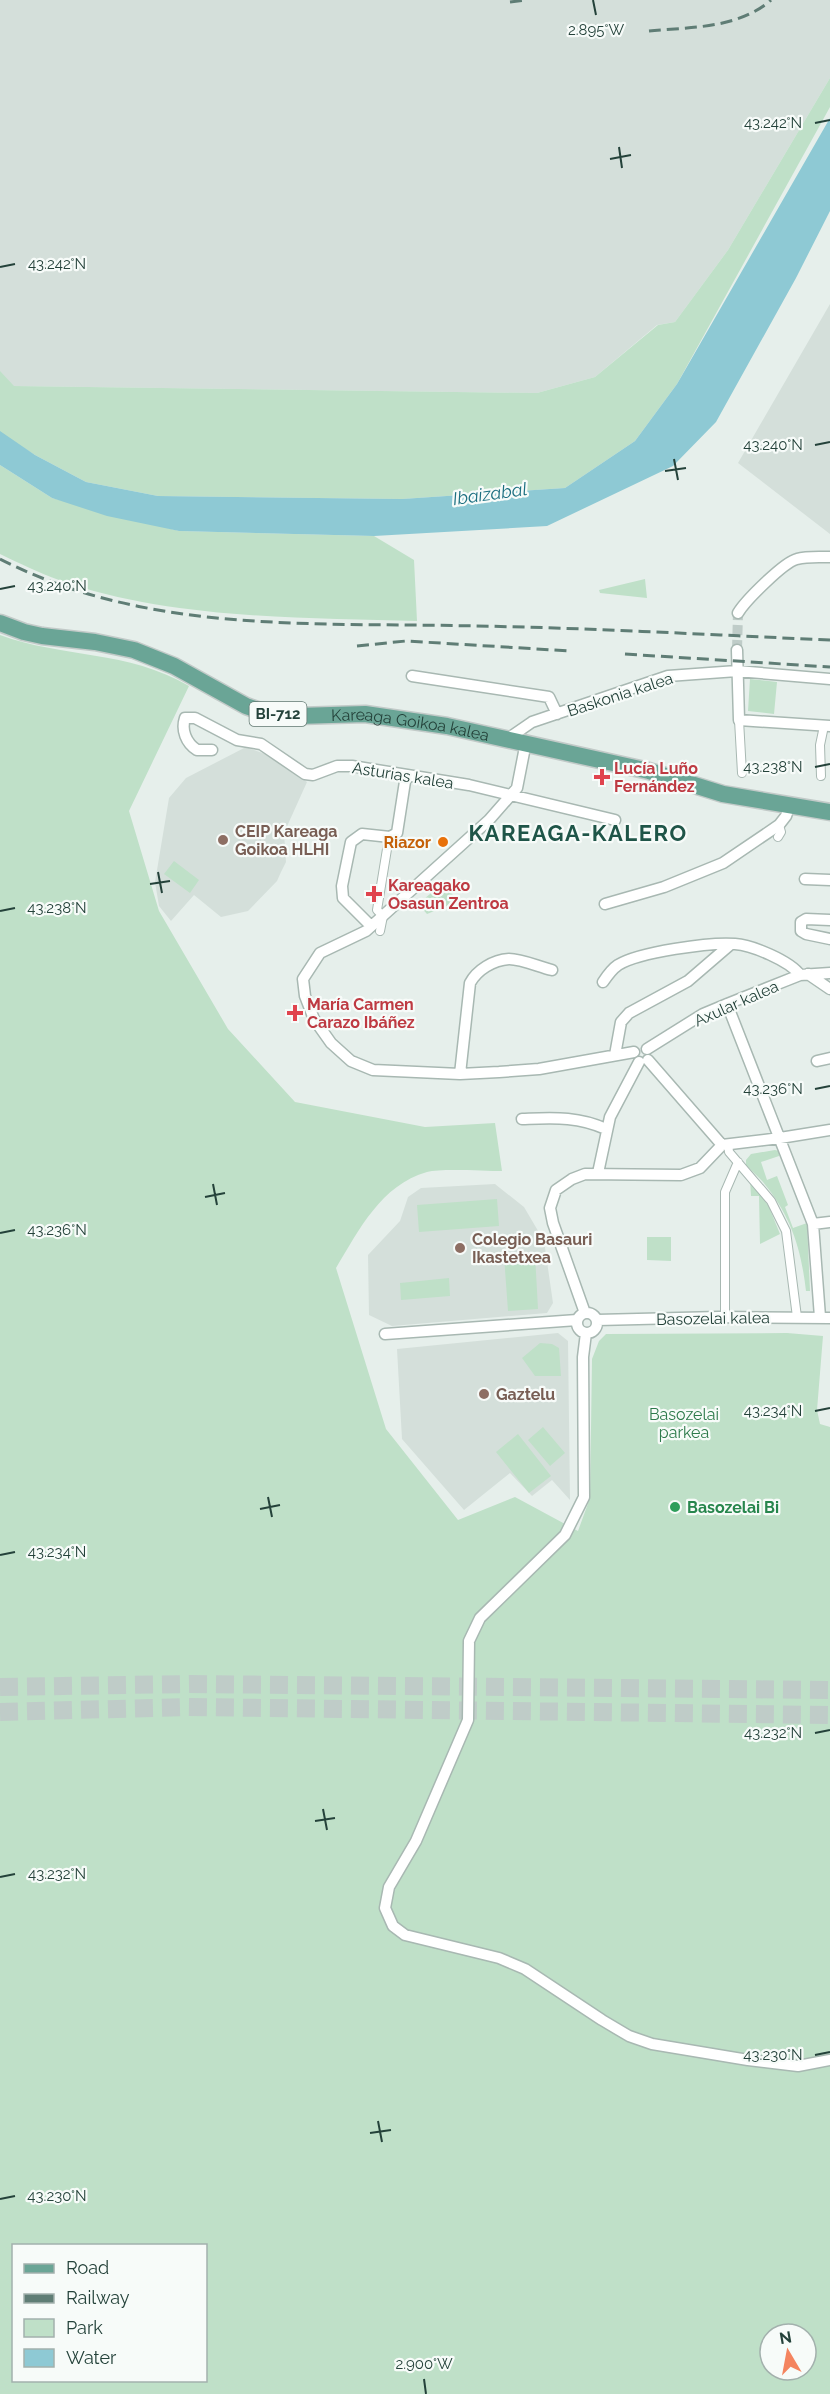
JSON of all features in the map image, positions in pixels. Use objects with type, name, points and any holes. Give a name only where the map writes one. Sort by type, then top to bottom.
[{"type":"main road","name":"Kareaga Goikoa kalea","points":[[0,623],[42,636],[134,650],[174,666],[246,706],[260,711],[298,716],[342,713],[390,716],[509,738],[649,771],[723,794],[829,810]]},
{"type":"street","points":[[738,613],[755,593],[789,562],[797,558],[830,557]]},
{"type":"street","points":[[737,651],[741,773]]},
{"type":"street","name":"Baskonia kalea","points":[[509,738],[532,722],[668,676],[737,670],[830,679]]},
{"type":"street","points":[[412,676],[549,698],[558,714]]},
{"type":"street","name":"Asturias kalea","points":[[212,750],[197,750],[189,744],[184,728],[185,718],[195,718],[237,740],[261,744],[305,774],[313,775],[337,766],[352,766],[469,785],[615,819]]},
{"type":"street","points":[[739,720],[827,726],[820,745],[821,776]]},
{"type":"street","points":[[526,742],[517,788],[489,820],[383,916],[375,928],[320,953],[303,979],[304,996],[314,1019],[331,1042],[351,1061],[374,1070],[460,1074],[539,1069],[615,1055],[642,1056],[725,1144],[729,1152],[771,1201],[786,1231],[797,1317]]},
{"type":"street","points":[[375,928],[343,898],[342,886],[351,842],[362,834],[390,837],[397,833],[406,775]]},
{"type":"street","points":[[604,904],[700,874],[723,863],[778,825],[786,816],[790,805]]},
{"type":"street","points":[[778,825],[781,832],[778,837]]},
{"type":"street","points":[[383,916],[377,910],[388,843]]},
{"type":"street","points":[[805,879],[830,880]]},
{"type":"street","points":[[830,920],[801,922],[801,931],[806,934],[830,939]]},
{"type":"street","points":[[603,982],[620,964],[646,956],[714,944],[731,944],[753,948],[792,966],[830,989]]},
{"type":"street","points":[[615,1055],[621,1022],[629,1013],[688,981],[731,944]]},
{"type":"street","points":[[460,1074],[470,983],[476,972],[484,967],[510,959],[552,970]]},
{"type":"street","name":"Axular kalea","points":[[642,1056],[703,1014],[804,974],[830,973]]},
{"type":"street","points":[[727,1004],[813,1224],[825,1317]]},
{"type":"street","points":[[598,1173],[610,1117],[642,1056]]},
{"type":"street","points":[[817,1061],[830,1058]]},
{"type":"street","points":[[522,1119],[560,1117],[588,1121],[606,1129]]},
{"type":"street","points":[[586,1333],[578,1327],[581,1317],[553,1224],[550,1208],[556,1190],[572,1179],[585,1174],[681,1175],[700,1168],[725,1144],[830,1130]]},
{"type":"street","points":[[725,1317],[725,1192],[738,1162]]},
{"type":"street","points":[[813,1224],[830,1222]]},
{"type":"street","points":[[385,1334],[594,1315],[597,1320],[594,1329],[586,1333]]},
{"type":"street","name":"Basozelai kalea","points":[[597,1320],[825,1317]]},
{"type":"street","points":[[586,1333],[583,1357],[584,1497],[565,1535],[480,1618],[473,1632],[469,1641],[468,1720],[416,1841],[389,1887],[385,1908],[393,1926],[405,1935],[499,1958],[525,1969],[629,2036],[652,2044],[798,2066],[830,2060]]},
{"type":"shaded area","points":[[0,0],[830,0],[830,78],[728,250],[675,322],[657,325],[595,377],[537,393],[13,386],[0,372]]},
{"type":"shaded area","points":[[830,304],[830,534],[738,463]]},
{"type":"shaded area","name":"CEIP Kareaga Goikoa HLHI","points":[[246,747],[265,754],[307,782],[284,833],[286,862],[277,881],[248,911],[221,917],[194,895],[171,921],[159,906],[155,882],[169,798],[186,778]]},
{"type":"shaded area","name":"Colegio Basauri Ikastetxea","points":[[495,1184],[524,1207],[544,1241],[553,1303],[547,1313],[392,1326],[369,1315],[368,1255],[400,1221],[408,1197],[421,1188]]},
{"type":"shaded area","name":"Gaztelu","points":[[558,1333],[568,1341],[570,1500],[552,1480],[532,1496],[510,1473],[464,1510],[402,1439],[397,1349]]},
{"type":"green space","points":[[830,78],[830,107],[677,384],[635,441],[565,488],[402,499],[158,496],[86,482],[0,433],[0,371],[14,386],[537,393],[595,377],[658,325],[675,322],[728,250]]},
{"type":"green space","points":[[0,465],[52,498],[179,531],[374,536],[414,560],[417,621],[282,617],[190,609],[101,593],[52,577],[0,554]]},
{"type":"green space","points":[[645,579],[647,598],[600,593],[599,590]]},
{"type":"green space","name":"Basozelai parkea","points":[[0,635],[47,648],[142,666],[166,674],[189,686],[129,811],[159,911],[228,1029],[295,1102],[425,1127],[495,1123],[502,1171],[434,1171],[411,1178],[384,1198],[373,1211],[336,1268],[386,1429],[458,1520],[515,1497],[578,1531],[590,1498],[592,1359],[599,1341],[606,1334],[787,1333],[823,1336],[817,1410],[820,1424],[830,1427],[830,2394],[0,2394]]},
{"type":"green space","points":[[750,679],[777,682],[774,714],[748,711]]},
{"type":"green space","points":[[174,861],[199,880],[190,893],[164,874]]},
{"type":"green space","points":[[442,884],[459,901],[427,914],[418,904]]},
{"type":"green space","points":[[779,1151],[779,1156],[761,1162],[767,1180],[777,1176],[788,1205],[785,1207],[793,1228],[807,1223],[810,1291],[806,1291],[798,1247],[788,1220],[773,1195],[746,1165],[746,1160],[751,1154]]},
{"type":"green space","points":[[750,1179],[769,1207],[780,1234],[760,1244],[759,1196],[751,1196]]},
{"type":"green space","points":[[497,1199],[499,1226],[419,1232],[417,1205]]},
{"type":"green space","points":[[647,1237],[671,1237],[671,1261],[647,1260]]},
{"type":"green space","points":[[535,1254],[538,1309],[508,1311],[504,1256]]},
{"type":"green space","points":[[449,1278],[450,1296],[401,1300],[400,1283]]},
{"type":"green space","points":[[540,1343],[552,1344],[559,1348],[561,1376],[535,1376],[522,1358]]},
{"type":"green space","points":[[543,1427],[565,1453],[550,1466],[528,1440]]},
{"type":"green space","points":[[518,1434],[551,1476],[529,1493],[496,1452]]},
{"type":"water","name":"Ibaizabal","points":[[830,118],[830,211],[796,278],[716,422],[673,466],[547,526],[374,536],[179,531],[107,516],[52,498],[0,465],[0,431],[35,455],[86,482],[158,496],[402,499],[565,488],[635,441],[677,384]]},
{"type":"tunnel","points":[[737,650],[738,613]]},
{"type":"tunnel","points":[[0,1687],[190,1684],[830,1690]]},
{"type":"tunnel","points":[[0,1712],[188,1707],[830,1715]]},
{"type":"railway","points":[[510,2],[527,0]]},
{"type":"railway","points":[[649,31],[697,27],[729,21],[744,17],[771,0]]},
{"type":"railway","points":[[0,559],[56,584],[114,601],[173,613],[234,620],[355,625],[564,628],[830,640]]},
{"type":"railway","points":[[357,646],[406,641],[571,651]]},
{"type":"railway","points":[[625,654],[830,667]]},
{"type":"place","name":"Lucía Luño Fernández","points":[[602,777]]},
{"type":"place","name":"CEIP Kareaga Goikoa HLHI","points":[[223,840]]},
{"type":"place","name":"Riazor","points":[[443,842]]},
{"type":"place","name":"Kareagako Osasun Zentroa","points":[[374,894]]},
{"type":"place","name":"María Carmen Carazo Ibáñez","points":[[295,1013]]},
{"type":"place","name":"Colegio Basauri Ikastetxea","points":[[460,1248]]},
{"type":"place","name":"Gaztelu","points":[[484,1394]]},
{"type":"place","name":"Basozelai Bi","points":[[675,1507]]},
{"type":"district","name":"KAREAGA-KALERO","points":[[578,833]]}]
